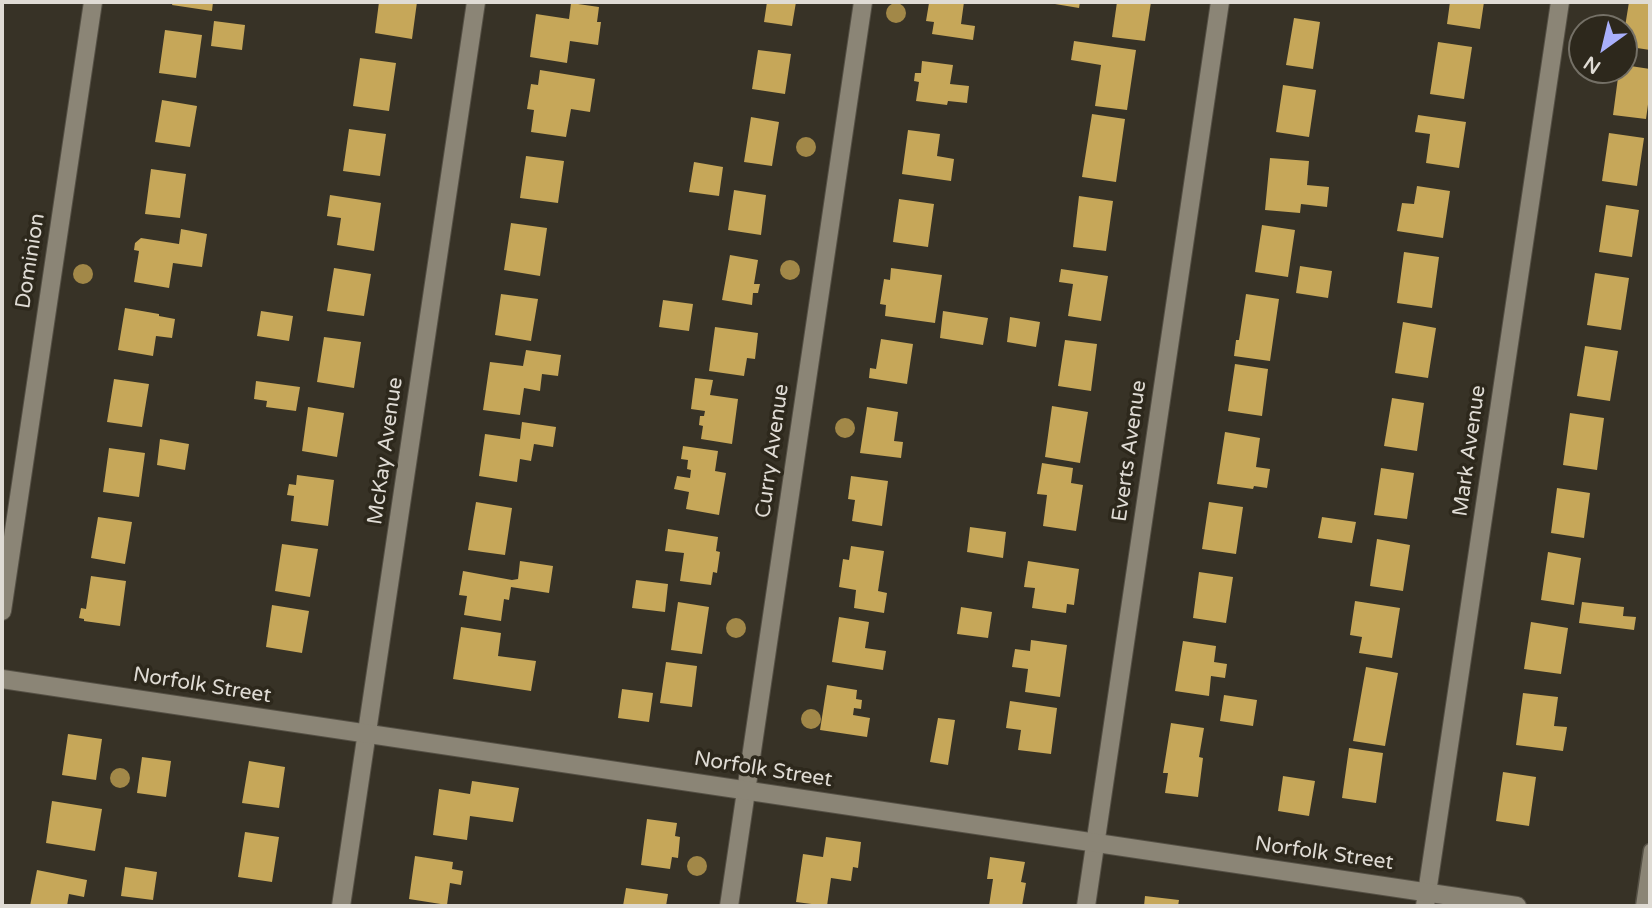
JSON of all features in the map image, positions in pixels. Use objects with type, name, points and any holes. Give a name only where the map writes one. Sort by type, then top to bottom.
[{"type":"street","name":"Dominion","points":[[2,611],[93,2]]},
{"type":"street","name":"McKay Avenue","points":[[341,906],[476,2]]},
{"type":"street","name":"Curry Avenue","points":[[729,906],[863,2]]},
{"type":"street","name":"Everts Avenue","points":[[1086,906],[1220,2]]},
{"type":"street","name":"Mark Avenue","points":[[1426,900],[1560,2]]},
{"type":"street","name":"Norfolk Street","points":[[2,679],[1095,843],[1426,900],[1517,906]]},
{"type":"lane","points":[[1642,906],[1650,850]]},
{"type":"building","points":[[173,2],[213,2],[212,11],[172,5]]},
{"type":"building","points":[[379,2],[417,2],[412,39],[375,33]]},
{"type":"building","points":[[767,2],[796,2],[792,26],[764,22]]},
{"type":"building","points":[[964,2],[961,24],[975,26],[973,40],[932,34],[934,22],[926,21],[929,3]]},
{"type":"building","points":[[1049,2],[1080,2],[1079,8]]},
{"type":"building","points":[[1117,2],[1151,2],[1145,41],[1112,37]]},
{"type":"building","points":[[1450,2],[1484,2],[1480,29],[1447,24]]},
{"type":"building","points":[[1629,2],[1650,2],[1650,50],[1638,48],[1638,14],[1627,14]]},
{"type":"building","points":[[571,3],[599,7],[597,22],[601,22],[598,45],[570,41],[567,63],[530,57],[536,14],[569,19]]},
{"type":"building","points":[[1294,18],[1320,22],[1313,69],[1286,65]]},
{"type":"building","points":[[214,21],[245,25],[242,50],[211,46]]},
{"type":"building","points":[[165,30],[202,35],[196,78],[159,73]]},
{"type":"building","points":[[1074,41],[1136,50],[1127,110],[1095,106],[1101,65],[1071,60]]},
{"type":"building","points":[[1438,42],[1472,47],[1464,99],[1430,94]]},
{"type":"building","points":[[758,50],[791,54],[785,94],[752,89]]},
{"type":"building","points":[[360,58],[396,63],[389,111],[353,106]]},
{"type":"building","points":[[922,61],[953,65],[950,84],[969,86],[967,103],[948,101],[947,105],[916,101],[919,82],[914,81],[915,73],[921,73]]},
{"type":"building","points":[[1638,67],[1650,69],[1646,119],[1613,115],[1617,84],[1638,84]]},
{"type":"building","points":[[540,70],[595,79],[590,112],[571,109],[566,137],[531,132],[534,110],[527,109],[531,84],[538,85]]},
{"type":"building","points":[[1283,85],[1316,90],[1309,137],[1276,132]]},
{"type":"building","points":[[162,100],[197,106],[190,147],[155,142]]},
{"type":"building","points":[[1092,114],[1125,119],[1116,182],[1082,177]]},
{"type":"building","points":[[1418,115],[1466,122],[1459,168],[1426,163],[1430,134],[1415,132]]},
{"type":"building","points":[[751,117],[779,122],[772,166],[744,162]]},
{"type":"building","points":[[349,129],[386,134],[380,176],[343,171]]},
{"type":"building","points":[[908,130],[940,134],[937,156],[954,159],[951,181],[902,174]]},
{"type":"building","points":[[1609,133],[1644,138],[1637,186],[1602,181]]},
{"type":"building","points":[[526,156],[564,161],[558,203],[520,198]]},
{"type":"building","points":[[1270,158],[1309,161],[1307,185],[1329,187],[1327,207],[1301,204],[1300,213],[1265,210]]},
{"type":"building","points":[[694,162],[723,167],[719,196],[689,192]]},
{"type":"building","points":[[151,169],[186,174],[180,218],[145,214]]},
{"type":"building","points":[[1417,186],[1450,191],[1443,238],[1397,231],[1402,203],[1414,204]]},
{"type":"building","points":[[734,190],[766,195],[761,235],[728,230]]},
{"type":"building","points":[[330,195],[381,203],[374,251],[337,245],[341,218],[327,216]]},
{"type":"building","points":[[1079,196],[1113,201],[1106,251],[1073,247]]},
{"type":"building","points":[[899,199],[934,204],[928,247],[893,242]]},
{"type":"building","points":[[1606,205],[1639,210],[1632,257],[1599,252]]},
{"type":"building","points":[[511,223],[547,228],[540,276],[504,270]]},
{"type":"building","points":[[1262,225],[1295,230],[1288,277],[1255,272]]},
{"type":"building","points":[[181,229],[207,234],[202,267],[173,263],[169,288],[134,282],[139,251],[134,250],[135,243],[141,238],[179,244]]},
{"type":"building","points":[[1404,252],[1439,257],[1432,308],[1397,303]]},
{"type":"building","points":[[730,255],[758,260],[754,284],[760,284],[758,293],[753,293],[752,305],[722,300]]},
{"type":"building","points":[[1300,266],[1332,271],[1328,298],[1296,293]]},
{"type":"building","points":[[334,268],[371,274],[364,316],[327,311]]},
{"type":"building","points":[[891,268],[942,275],[935,323],[885,316],[886,305],[880,304],[884,279],[890,280]]},
{"type":"building","points":[[1061,269],[1108,276],[1101,321],[1068,316],[1073,284],[1059,282]]},
{"type":"building","points":[[1595,273],[1629,278],[1621,330],[1587,325]]},
{"type":"building","points":[[501,294],[538,299],[531,341],[495,335]]},
{"type":"building","points":[[1246,294],[1279,299],[1270,361],[1234,356]]},
{"type":"building","points":[[663,300],[693,304],[689,331],[659,327]]},
{"type":"building","points":[[125,308],[175,319],[172,338],[156,336],[153,356],[118,350]]},
{"type":"building","points":[[261,311],[293,316],[289,341],[257,336]]},
{"type":"building","points":[[943,311],[988,318],[983,345],[940,338]]},
{"type":"building","points":[[1010,317],[1040,322],[1036,347],[1007,342]]},
{"type":"building","points":[[1403,322],[1436,328],[1428,378],[1395,373]]},
{"type":"building","points":[[715,327],[758,333],[755,359],[747,358],[744,376],[709,371]]},
{"type":"building","points":[[324,337],[361,342],[354,388],[317,382]]},
{"type":"building","points":[[881,339],[913,344],[907,384],[869,378],[870,368],[876,369]]},
{"type":"building","points":[[1065,340],[1097,344],[1091,391],[1058,386]]},
{"type":"building","points":[[1585,346],[1618,351],[1610,401],[1577,396]]},
{"type":"building","points":[[526,350],[561,355],[558,376],[542,374],[540,391],[524,388],[520,415],[483,410],[490,362],[523,366]]},
{"type":"building","points":[[1235,364],[1268,369],[1262,416],[1228,411]]},
{"type":"building","points":[[695,378],[713,380],[710,395],[738,399],[732,444],[701,439],[703,426],[699,425],[700,416],[704,416],[705,411],[691,409]]},
{"type":"building","points":[[114,379],[149,384],[142,427],[107,422]]},
{"type":"building","points":[[256,381],[300,387],[296,411],[266,407],[267,401],[254,399]]},
{"type":"building","points":[[1392,398],[1424,403],[1417,451],[1384,446]]},
{"type":"building","points":[[1052,406],[1088,412],[1080,463],[1045,457]]},
{"type":"building","points":[[308,407],[344,413],[337,457],[302,451]]},
{"type":"building","points":[[867,407],[898,412],[894,441],[903,442],[901,458],[860,453]]},
{"type":"building","points":[[1570,413],[1604,418],[1597,470],[1563,465]]},
{"type":"building","points":[[522,422],[556,427],[553,447],[534,444],[531,461],[520,459],[517,482],[479,476],[485,434],[520,439]]},
{"type":"building","points":[[1225,432],[1260,438],[1256,467],[1270,469],[1267,488],[1254,486],[1253,489],[1217,484]]},
{"type":"building","points":[[160,439],[189,444],[185,470],[157,465]]},
{"type":"building","points":[[683,446],[718,451],[715,471],[726,473],[719,515],[686,509],[689,492],[674,489],[677,476],[690,478],[688,460],[681,459]]},
{"type":"building","points":[[109,448],[145,453],[139,497],[103,492]]},
{"type":"building","points":[[1042,463],[1073,468],[1071,483],[1083,485],[1076,531],[1043,526],[1047,495],[1037,494]]},
{"type":"building","points":[[1381,468],[1414,473],[1407,519],[1374,515]]},
{"type":"building","points":[[297,475],[334,480],[328,526],[291,521],[294,496],[287,495],[289,484],[296,485]]},
{"type":"building","points":[[851,476],[888,481],[882,526],[852,521],[855,500],[848,499]]},
{"type":"building","points":[[1557,488],[1590,493],[1584,538],[1551,533]]},
{"type":"building","points":[[476,502],[512,508],[505,555],[468,550]]},
{"type":"building","points":[[1209,502],[1243,507],[1236,554],[1202,549]]},
{"type":"building","points":[[98,517],[132,522],[125,564],[91,558]]},
{"type":"building","points":[[1322,517],[1356,522],[1352,543],[1318,538]]},
{"type":"building","points":[[970,527],[1006,532],[1003,558],[967,552]]},
{"type":"building","points":[[668,529],[718,537],[716,551],[720,552],[717,573],[713,572],[711,585],[680,581],[684,553],[665,551]]},
{"type":"building","points":[[1377,539],[1410,545],[1403,591],[1370,586]]},
{"type":"building","points":[[282,544],[318,549],[310,597],[275,591]]},
{"type":"building","points":[[851,546],[884,551],[878,591],[887,593],[884,613],[854,608],[856,590],[839,587],[843,559],[849,560]]},
{"type":"building","points":[[1548,552],[1581,558],[1574,605],[1541,600]]},
{"type":"building","points":[[520,561],[553,566],[549,593],[511,587],[509,600],[504,599],[501,621],[464,615],[467,596],[459,595],[463,571],[518,579]]},
{"type":"building","points":[[1028,561],[1079,569],[1074,605],[1067,604],[1066,613],[1032,608],[1035,588],[1024,587]]},
{"type":"building","points":[[1199,572],[1233,577],[1226,623],[1193,618]]},
{"type":"building","points":[[91,576],[126,581],[120,626],[79,618],[81,608],[86,609]]},
{"type":"building","points":[[636,580],[668,584],[665,612],[632,608]]},
{"type":"building","points":[[1355,601],[1400,608],[1392,658],[1359,653],[1362,637],[1350,635]]},
{"type":"building","points":[[678,602],[709,607],[702,654],[671,650]]},
{"type":"building","points":[[1582,602],[1624,607],[1623,616],[1636,617],[1634,630],[1579,623]]},
{"type":"building","points":[[272,605],[309,611],[302,653],[266,647]]},
{"type":"building","points":[[961,607],[992,612],[988,638],[957,634]]},
{"type":"building","points":[[839,617],[869,622],[865,648],[886,651],[883,670],[832,662]]},
{"type":"building","points":[[1531,622],[1568,628],[1561,674],[1524,669]]},
{"type":"building","points":[[461,627],[501,633],[498,656],[536,661],[531,691],[453,679]]},
{"type":"building","points":[[1031,640],[1067,645],[1060,697],[1025,692],[1028,669],[1012,667],[1015,649],[1030,651]]},
{"type":"building","points":[[1183,641],[1216,646],[1214,662],[1227,664],[1225,678],[1211,676],[1209,696],[1175,691]]},
{"type":"building","points":[[666,662],[697,666],[692,707],[660,703]]},
{"type":"building","points":[[1366,667],[1398,673],[1385,746],[1353,741]]},
{"type":"building","points":[[827,685],[857,690],[856,699],[862,700],[861,709],[854,708],[853,715],[870,718],[867,737],[820,730]]},
{"type":"building","points":[[622,689],[653,693],[649,722],[618,718]]},
{"type":"building","points":[[1523,693],[1558,697],[1554,726],[1567,727],[1563,751],[1516,745]]},
{"type":"building","points":[[1224,695],[1257,700],[1253,726],[1220,721]]},
{"type":"building","points":[[1010,701],[1057,708],[1051,754],[1018,750],[1021,730],[1006,728]]},
{"type":"building","points":[[938,718],[955,720],[948,765],[930,762]]},
{"type":"building","points":[[1171,723],[1204,728],[1199,757],[1203,758],[1198,797],[1165,793],[1168,773],[1163,773]]},
{"type":"building","points":[[68,734],[102,739],[96,780],[62,775]]},
{"type":"building","points":[[1349,748],[1383,753],[1376,803],[1342,798]]},
{"type":"building","points":[[142,757],[171,761],[166,797],[137,793]]},
{"type":"building","points":[[249,761],[285,767],[279,808],[242,803]]},
{"type":"building","points":[[1503,772],[1536,777],[1529,826],[1496,821]]},
{"type":"building","points":[[1283,776],[1315,781],[1309,816],[1278,811]]},
{"type":"building","points":[[472,781],[519,788],[513,822],[470,816],[467,840],[433,835],[439,789],[470,794]]},
{"type":"building","points":[[52,801],[102,809],[95,851],[46,843]]},
{"type":"building","points":[[647,819],[677,823],[675,836],[680,837],[678,858],[672,857],[670,869],[641,865]]},
{"type":"building","points":[[245,832],[279,837],[272,882],[238,877]]},
{"type":"building","points":[[826,837],[861,842],[858,868],[853,867],[851,881],[831,878],[827,906],[796,902],[803,854],[823,857]]},
{"type":"building","points":[[415,856],[453,862],[452,869],[463,871],[461,885],[450,883],[447,905],[409,899]]},
{"type":"building","points":[[990,857],[1025,862],[1021,882],[1026,883],[1022,906],[989,906],[993,879],[987,879]]},
{"type":"building","points":[[125,867],[157,872],[153,900],[121,896]]},
{"type":"building","points":[[37,870],[87,880],[84,897],[69,894],[67,906],[30,906]]},
{"type":"building","points":[[626,888],[668,894],[666,906],[623,906]]},
{"type":"building","points":[[1145,896],[1179,900],[1178,906],[1144,906]]}]
